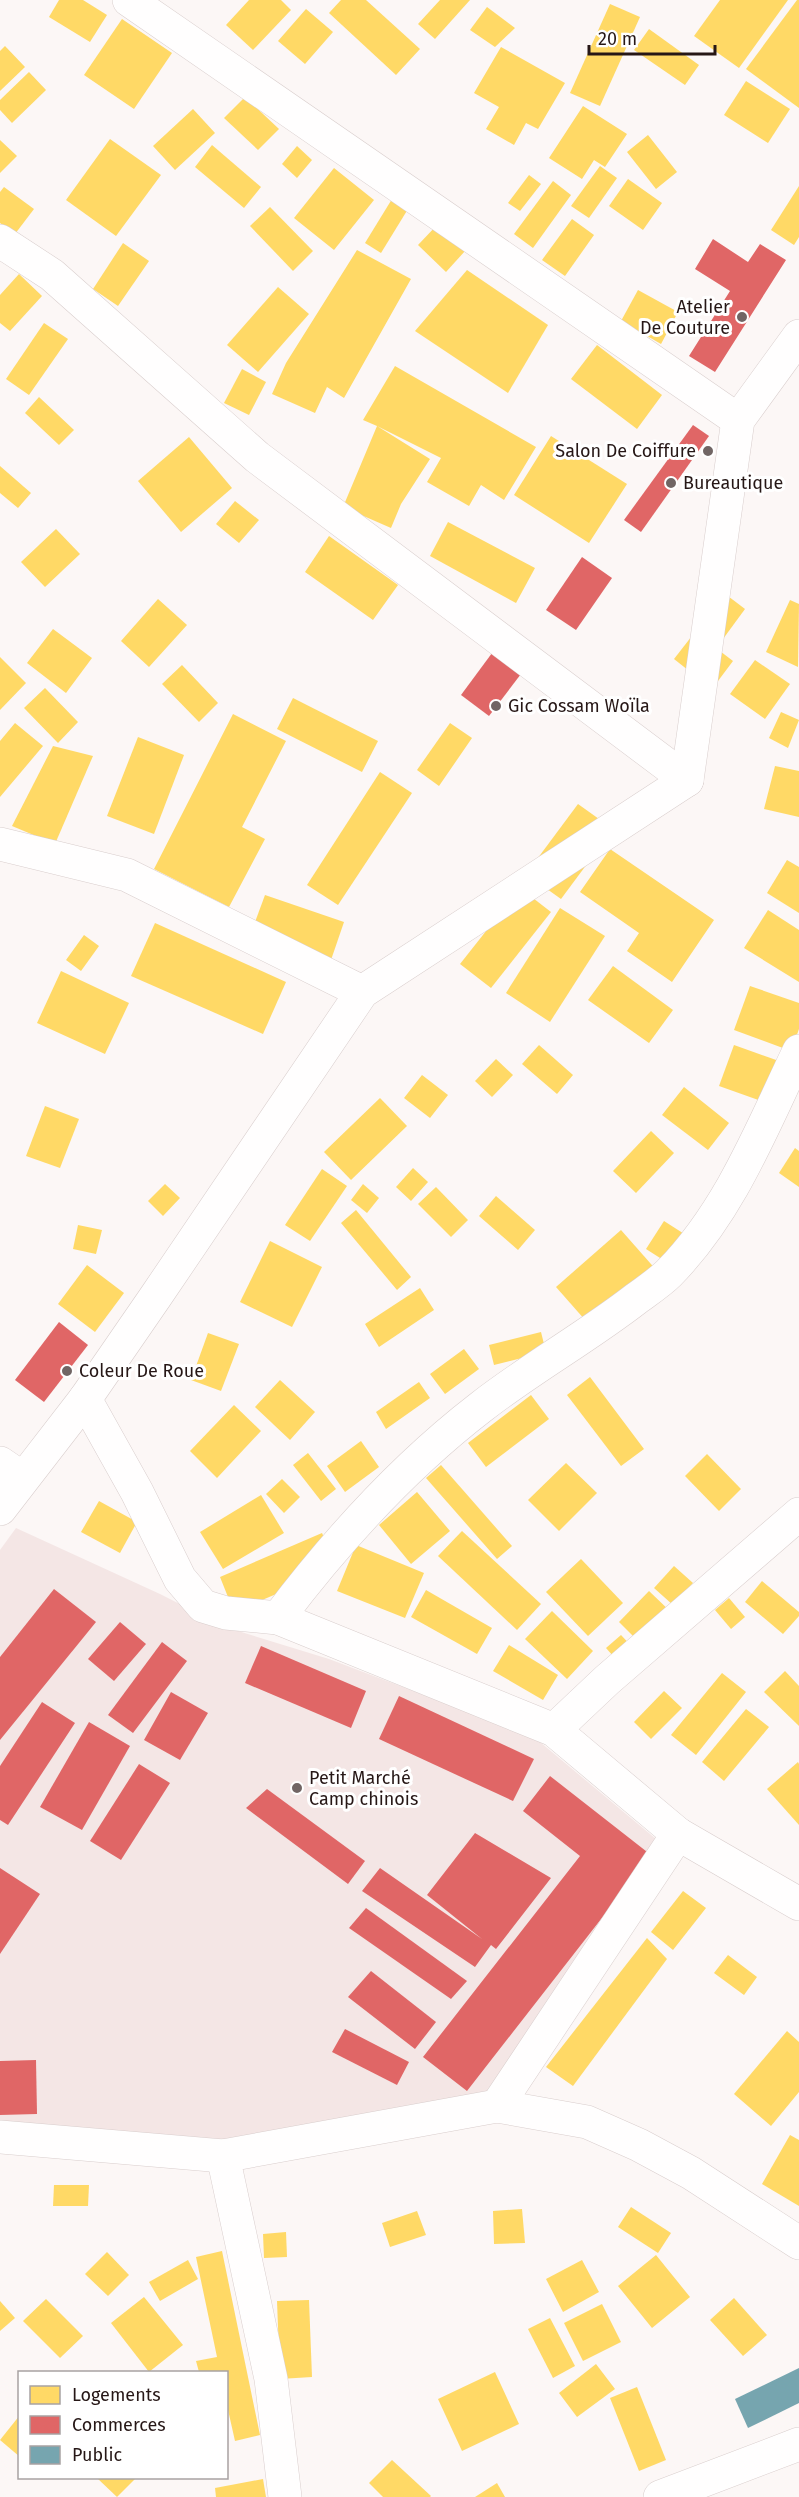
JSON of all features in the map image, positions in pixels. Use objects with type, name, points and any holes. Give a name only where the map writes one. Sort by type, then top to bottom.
[{"type":"street","points":[[129,0],[738,420]]},
{"type":"street","points":[[0,241],[52,275],[257,457],[687,780]]},
{"type":"street","points":[[0,1509],[11,1471],[84,1398],[362,992],[687,780],[738,420],[799,336]]},
{"type":"street","points":[[0,844],[127,875],[362,992]]},
{"type":"street","points":[[278,1618],[315,1569],[414,1462],[482,1406],[622,1310],[668,1274],[705,1232],[733,1187],[799,1051]]},
{"type":"street","points":[[84,1398],[137,1492],[180,1579],[203,1606],[226,1613],[278,1618],[554,1730],[678,1834],[799,1904]]},
{"type":"street","points":[[554,1730],[607,1680],[799,1514]]},
{"type":"street","points":[[497,2106],[678,1834]]},
{"type":"street","points":[[0,2138],[223,2156],[497,2106],[587,2122],[639,2145],[691,2173],[799,2242]]},
{"type":"street","points":[[223,2156],[272,2379],[285,2497]]},
{"type":"street","points":[[660,2497],[799,2444]]},
{"type":"shaded area","name":"Petit Marché Camp chinois","points":[[16,1528],[160,1594],[225,1627],[329,1659],[534,1737],[656,1839],[491,2096],[215,2142],[0,2124],[0,1550]]},
{"type":"building: Logements","points":[[59,0],[83,0],[107,15],[90,42],[49,17]]},
{"type":"building: Logements","points":[[249,0],[281,0],[291,10],[253,50],[226,25]]},
{"type":"building: Logements","points":[[341,0],[366,0],[420,49],[396,75],[329,13]]},
{"type":"building: Logements","points":[[440,0],[470,0],[435,39],[418,24]]},
{"type":"building: Logements","points":[[720,0],[788,0],[739,68],[694,36]]},
{"type":"building: Logements","points":[[799,0],[799,108],[746,69]]},
{"type":"building: Logements","points":[[610,4],[640,17],[600,106],[570,93]]},
{"type":"building: Logements","points":[[487,7],[515,28],[495,47],[470,30]]},
{"type":"building: Logements","points":[[306,9],[333,32],[305,64],[278,41]]},
{"type":"building: Logements","points":[[122,19],[172,53],[134,109],[84,75]]},
{"type":"building: Logements","points":[[649,29],[699,65],[685,85],[634,50]]},
{"type":"building: Logements","points":[[5,46],[25,67],[0,91],[0,51]]},
{"type":"building: Logements","points":[[501,47],[565,83],[538,129],[526,123],[514,145],[486,129],[499,107],[474,93]]},
{"type":"building: Logements","points":[[29,72],[46,90],[12,123],[0,110],[0,100]]},
{"type":"building: Logements","points":[[746,81],[790,109],[768,143],[724,115]]},
{"type":"building: Logements","points":[[245,97],[279,129],[258,150],[224,118]]},
{"type":"building: Logements","points":[[583,106],[627,134],[605,167],[594,160],[582,179],[549,158]]},
{"type":"building: Logements","points":[[193,109],[215,133],[175,170],[153,146]]},
{"type":"building: Logements","points":[[648,135],[677,172],[656,189],[627,152]]},
{"type":"building: Logements","points":[[110,139],[161,175],[116,236],[66,200]]},
{"type":"building: Logements","points":[[0,140],[17,156],[0,173]]},
{"type":"building: Logements","points":[[212,145],[261,187],[244,208],[195,167]]},
{"type":"building: Logements","points":[[297,146],[312,160],[297,178],[282,164]]},
{"type":"building: Logements","points":[[600,166],[617,178],[589,218],[571,206]]},
{"type":"building: Logements","points":[[334,168],[374,200],[334,250],[294,218]]},
{"type":"building: Logements","points":[[529,175],[541,184],[520,211],[508,203]]},
{"type":"building: Logements","points":[[628,179],[662,203],[643,230],[609,206]]},
{"type":"building: Logements","points":[[553,181],[571,195],[533,248],[514,234]]},
{"type":"building: Logements","points":[[799,186],[799,237],[794,245],[771,230]]},
{"type":"building: Logements","points":[[4,187],[34,209],[15,234],[0,223],[0,192]]},
{"type":"building: Logements","points":[[392,199],[408,209],[381,253],[365,243]]},
{"type":"building: Logements","points":[[270,207],[313,251],[293,271],[250,226]]},
{"type":"building: Logements","points":[[572,219],[594,235],[565,276],[542,260]]},
{"type":"building: Logements","points":[[437,225],[465,251],[446,272],[418,245]]},
{"type":"building: Logements","points":[[123,243],[149,261],[118,306],[93,289]]},
{"type":"building: Logements","points":[[357,250],[411,279],[344,398],[327,387],[315,413],[272,394],[286,363]]},
{"type":"building: Logements","points":[[467,270],[548,325],[508,393],[415,331]]},
{"type":"building: Logements","points":[[19,274],[42,296],[10,331],[0,323],[0,295]]},
{"type":"building: Logements","points":[[278,287],[309,314],[258,372],[227,345]]},
{"type":"building: Logements","points":[[638,290],[678,312],[661,344],[621,321]]},
{"type":"building: Logements","points":[[44,323],[68,339],[29,395],[6,379]]},
{"type":"building: Logements","points":[[597,345],[662,395],[637,429],[571,379]]},
{"type":"building: Logements","points":[[395,366],[536,447],[504,500],[481,485],[469,506],[427,482],[441,458],[363,420]]},
{"type":"building: Logements","points":[[242,369],[266,382],[249,415],[224,403]]},
{"type":"building: Logements","points":[[39,397],[74,430],[59,445],[25,413]]},
{"type":"building: Logements","points":[[377,426],[430,459],[401,504],[391,528],[343,507]]},
{"type":"building: Logements","points":[[551,436],[627,484],[589,543],[514,495]]},
{"type":"building: Logements","points":[[189,437],[232,488],[181,532],[138,481]]},
{"type":"building: Logements","points":[[0,466],[31,493],[18,508],[0,493]]},
{"type":"building: Logements","points":[[235,501],[259,520],[239,543],[216,524]]},
{"type":"building: Logements","points":[[448,522],[535,568],[516,603],[430,556]]},
{"type":"building: Logements","points":[[56,529],[80,554],[45,587],[21,562]]},
{"type":"building: Logements","points":[[329,536],[398,585],[373,620],[305,572]]},
{"type":"building: Logements","points":[[720,590],[745,609],[723,639]]},
{"type":"building: Logements","points":[[158,599],[187,625],[149,667],[121,641]]},
{"type":"building: Logements","points":[[790,600],[799,604],[798,667],[766,652]]},
{"type":"building: Logements","points":[[53,629],[92,658],[66,693],[27,663]]},
{"type":"building: Logements","points":[[695,632],[733,661],[712,689],[674,659]]},
{"type":"building: Logements","points":[[0,657],[26,683],[0,710]]},
{"type":"building: Logements","points":[[755,660],[790,684],[765,719],[730,694]]},
{"type":"building: Logements","points":[[182,665],[218,703],[199,722],[162,684]]},
{"type":"building: Logements","points":[[45,688],[78,722],[58,743],[24,708]]},
{"type":"building: Logements","points":[[293,698],[378,741],[362,772],[277,729]]},
{"type":"building: Logements","points":[[781,712],[799,720],[788,748],[769,738]]},
{"type":"building: Logements","points":[[233,714],[286,741],[242,827],[265,839],[229,907],[154,869]]},
{"type":"building: Logements","points":[[15,723],[43,746],[0,797],[0,741]]},
{"type":"building: Logements","points":[[450,723],[472,738],[439,786],[417,770]]},
{"type":"building: Logements","points":[[138,737],[184,755],[154,834],[107,816]]},
{"type":"building: Logements","points":[[53,746],[93,756],[55,844],[12,826]]},
{"type":"building: Logements","points":[[775,766],[799,771],[799,817],[764,809]]},
{"type":"building: Logements","points":[[380,772],[412,793],[338,905],[307,885]]},
{"type":"building: Logements","points":[[578,804],[613,829],[561,899],[526,874]]},
{"type":"building: Logements","points":[[610,849],[714,920],[672,982],[627,951],[639,933],[580,892]]},
{"type":"building: Logements","points":[[787,860],[799,867],[799,913],[767,893]]},
{"type":"building: Logements","points":[[520,888],[551,912],[491,988],[460,964]]},
{"type":"building: Logements","points":[[265,895],[344,922],[331,960],[251,933]]},
{"type":"building: Logements","points":[[560,908],[605,936],[550,1022],[506,993]]},
{"type":"building: Logements","points":[[768,910],[799,930],[799,982],[744,948]]},
{"type":"building: Logements","points":[[155,923],[286,982],[263,1034],[131,976]]},
{"type":"building: Logements","points":[[84,935],[99,946],[81,971],[66,960]]},
{"type":"building: Logements","points":[[613,966],[673,1010],[649,1043],[588,1000]]},
{"type":"building: Logements","points":[[61,971],[129,1003],[105,1054],[37,1023]]},
{"type":"building: Logements","points":[[750,986],[799,1003],[799,1029],[791,1051],[734,1030]]},
{"type":"building: Logements","points":[[539,1045],[573,1075],[557,1094],[522,1064]]},
{"type":"building: Logements","points":[[734,1045],[779,1061],[764,1102],[719,1086]]},
{"type":"building: Logements","points":[[496,1059],[513,1075],[492,1097],[475,1081]]},
{"type":"building: Logements","points":[[422,1075],[448,1095],[430,1118],[404,1098]]},
{"type":"building: Logements","points":[[684,1087],[729,1123],[708,1150],[662,1115]]},
{"type":"building: Logements","points":[[380,1098],[407,1126],[351,1180],[324,1152]]},
{"type":"building: Logements","points":[[45,1106],[79,1119],[60,1168],[26,1156]]},
{"type":"building: Logements","points":[[651,1131],[674,1153],[636,1193],[613,1171]]},
{"type":"building: Logements","points":[[795,1148],[799,1151],[799,1187],[779,1173]]},
{"type":"building: Logements","points":[[413,1168],[428,1182],[411,1201],[396,1187]]},
{"type":"building: Logements","points":[[322,1169],[347,1186],[310,1241],[285,1225]]},
{"type":"building: Logements","points":[[165,1184],[180,1198],[163,1216],[148,1201]]},
{"type":"building: Logements","points":[[363,1184],[379,1198],[367,1213],[351,1200]]},
{"type":"building: Logements","points":[[436,1187],[468,1220],[451,1237],[418,1204]]},
{"type":"building: Logements","points":[[496,1196],[535,1230],[518,1250],[479,1216]]},
{"type":"building: Logements","points":[[356,1210],[411,1277],[397,1290],[341,1223]]},
{"type":"building: Logements","points":[[664,1221],[689,1237],[671,1265],[646,1249]]},
{"type":"building: Logements","points":[[78,1225],[102,1230],[96,1254],[73,1249]]},
{"type":"building: Logements","points":[[621,1230],[658,1272],[593,1329],[556,1287]]},
{"type":"building: Logements","points":[[270,1241],[322,1267],[292,1327],[240,1302]]},
{"type":"building: Logements","points":[[87,1265],[124,1293],[95,1332],[58,1304]]},
{"type":"building: Logements","points":[[420,1288],[434,1310],[379,1347],[365,1324]]},
{"type":"building: Logements","points":[[541,1332],[546,1352],[494,1365],[489,1345]]},
{"type":"building: Logements","points":[[208,1333],[239,1344],[221,1391],[191,1380]]},
{"type":"building: Logements","points":[[464,1349],[479,1369],[445,1394],[430,1374]]},
{"type":"building: Logements","points":[[590,1377],[644,1449],[621,1466],[567,1395]]},
{"type":"building: Logements","points":[[280,1380],[315,1412],[290,1440],[255,1407]]},
{"type":"building: Logements","points":[[419,1382],[430,1398],[386,1429],[376,1412]]},
{"type":"building: Logements","points":[[531,1395],[549,1419],[486,1467],[468,1443]]},
{"type":"building: Logements","points":[[234,1405],[261,1431],[217,1478],[190,1451]]},
{"type":"building: Logements","points":[[361,1441],[379,1467],[345,1492],[327,1466]]},
{"type":"building: Logements","points":[[308,1453],[336,1489],[321,1501],[293,1465]]},
{"type":"building: Logements","points":[[707,1454],[741,1489],[719,1511],[685,1476]]},
{"type":"building: Logements","points":[[566,1463],[597,1493],[559,1531],[528,1500]]},
{"type":"building: Logements","points":[[441,1465],[512,1546],[497,1559],[426,1478]]},
{"type":"building: Logements","points":[[282,1479],[300,1497],[284,1513],[266,1494]]},
{"type":"building: Logements","points":[[417,1492],[450,1531],[411,1564],[379,1525]]},
{"type":"building: Logements","points":[[261,1495],[284,1533],[223,1569],[200,1532]]},
{"type":"building: Logements","points":[[99,1501],[137,1522],[120,1553],[81,1532]]},
{"type":"building: Logements","points":[[462,1531],[541,1604],[517,1630],[438,1556]]},
{"type":"building: Logements","points":[[322,1533],[337,1568],[234,1612],[220,1577]]},
{"type":"building: Logements","points":[[356,1545],[424,1573],[405,1618],[337,1591]]},
{"type":"building: Logements","points":[[581,1559],[623,1603],[588,1636],[546,1592]]},
{"type":"building: Logements","points":[[674,1566],[693,1583],[673,1605],[654,1588]]},
{"type":"building: Logements","points":[[762,1581],[799,1612],[799,1616],[783,1634],[745,1602]]},
{"type":"building: Logements","points":[[426,1590],[492,1628],[477,1654],[411,1617]]},
{"type":"building: Logements","points":[[649,1591],[674,1615],[644,1647],[619,1622]]},
{"type":"building: Logements","points":[[729,1598],[745,1617],[731,1629],[715,1610]]},
{"type":"building: Logements","points":[[552,1611],[593,1651],[567,1679],[525,1639]]},
{"type":"building: Logements","points":[[621,1635],[636,1651],[621,1665],[606,1648]]},
{"type":"building: Logements","points":[[509,1645],[558,1675],[543,1700],[493,1671]]},
{"type":"building: Logements","points":[[785,1671],[799,1686],[799,1726],[764,1692]]},
{"type":"building: Logements","points":[[722,1673],[746,1692],[696,1755],[671,1735]]},
{"type":"building: Logements","points":[[664,1691],[682,1708],[651,1739],[634,1722]]},
{"type":"building: Logements","points":[[746,1709],[769,1727],[724,1781],[702,1762]]},
{"type":"building: Logements","points":[[798,1762],[799,1764],[799,1825],[767,1789]]},
{"type":"building: Logements","points":[[683,1891],[706,1908],[673,1950],[651,1932]]},
{"type":"building: Logements","points":[[647,1938],[667,1959],[573,2086],[546,2067]]},
{"type":"building: Logements","points":[[728,1955],[757,1977],[744,1995],[714,1973]]},
{"type":"building: Logements","points":[[787,2031],[799,2042],[799,2092],[771,2126],[734,2094]]},
{"type":"building: Logements","points":[[790,2135],[799,2140],[799,2206],[762,2184]]},
{"type":"building: Logements","points":[[54,2185],[89,2185],[88,2206],[53,2206]]},
{"type":"building: Logements","points":[[631,2207],[671,2233],[658,2253],[618,2227]]},
{"type":"building: Logements","points":[[522,2209],[525,2243],[494,2244],[493,2211]]},
{"type":"building: Logements","points":[[417,2211],[426,2235],[390,2247],[382,2223]]},
{"type":"building: Logements","points":[[286,2232],[287,2257],[264,2258],[263,2234]]},
{"type":"building: Logements","points":[[222,2251],[260,2435],[235,2441],[228,2410],[228,2371],[199,2371],[196,2361],[217,2357],[196,2257]]},
{"type":"building: Logements","points":[[107,2252],[129,2275],[108,2296],[85,2274]]},
{"type":"building: Logements","points":[[656,2255],[690,2297],[652,2328],[618,2286]]},
{"type":"building: Logements","points":[[188,2260],[198,2279],[160,2301],[149,2282]]},
{"type":"building: Logements","points":[[582,2260],[599,2292],[563,2312],[546,2279]]},
{"type":"building: Logements","points":[[144,2297],[183,2345],[148,2371],[111,2323]]},
{"type":"building: Logements","points":[[734,2298],[767,2335],[743,2356],[710,2320]]},
{"type":"building: Logements","points":[[46,2299],[83,2336],[60,2358],[23,2321]]},
{"type":"building: Logements","points":[[309,2300],[312,2377],[280,2379],[277,2301]]},
{"type":"building: Logements","points":[[0,2301],[15,2318],[0,2331]]},
{"type":"building: Logements","points":[[602,2304],[621,2342],[583,2361],[564,2323]]},
{"type":"building: Logements","points":[[550,2318],[575,2366],[553,2378],[528,2329]]},
{"type":"building: Logements","points":[[596,2364],[615,2389],[577,2417],[559,2393]]},
{"type":"building: Logements","points":[[495,2372],[519,2424],[462,2451],[438,2399]]},
{"type":"building: Logements","points":[[637,2387],[666,2460],[639,2471],[610,2398]]},
{"type":"building: Logements","points":[[18,2418],[18,2455],[0,2440]]},
{"type":"building: Logements","points":[[392,2460],[431,2496],[383,2497],[369,2483]]},
{"type":"building: Logements","points":[[98,2479],[135,2479],[117,2497]]},
{"type":"building: Logements","points":[[263,2479],[266,2497],[216,2497],[215,2488]]},
{"type":"building: Logements","points":[[497,2483],[505,2497],[475,2497]]},
{"type":"building: Commerces","points":[[713,239],[748,262],[760,244],[786,260],[715,372],[689,356],[730,291],[695,269]]},
{"type":"building: Commerces","points":[[693,425],[709,436],[641,532],[624,520]]},
{"type":"building: Commerces","points":[[582,557],[612,578],[576,630],[546,610]]},
{"type":"building: Commerces","points":[[495,649],[524,670],[489,716],[461,695]]},
{"type":"building: Commerces","points":[[59,1322],[88,1345],[44,1402],[15,1380]]},
{"type":"building: Commerces","points":[[54,1589],[96,1622],[0,1740],[0,1657]]},
{"type":"building: Commerces","points":[[120,1622],[146,1644],[114,1681],[88,1659]]},
{"type":"building: Commerces","points":[[162,1642],[187,1661],[133,1733],[108,1715]]},
{"type":"building: Commerces","points":[[261,1646],[366,1691],[351,1728],[245,1683]]},
{"type":"building: Commerces","points":[[171,1692],[208,1713],[180,1760],[144,1740]]},
{"type":"building: Commerces","points":[[399,1696],[534,1759],[513,1801],[379,1739]]},
{"type":"building: Commerces","points":[[42,1702],[75,1723],[8,1825],[0,1820],[0,1766]]},
{"type":"building: Commerces","points":[[89,1722],[130,1746],[82,1830],[40,1807]]},
{"type":"building: Commerces","points":[[139,1764],[170,1783],[121,1860],[90,1841]]},
{"type":"building: Commerces","points":[[550,1776],[651,1855],[467,2091],[423,2057],[580,1856],[523,1811]]},
{"type":"building: Commerces","points":[[267,1789],[365,1861],[348,1884],[246,1808]]},
{"type":"building: Commerces","points":[[475,1833],[551,1878],[496,1949],[491,1945],[475,1967],[362,1891],[380,1868],[482,1939],[427,1895]]},
{"type":"building: Commerces","points":[[0,1868],[40,1894],[0,1954]]},
{"type":"building: Commerces","points":[[366,1908],[467,1981],[451,1999],[349,1928]]},
{"type":"building: Commerces","points":[[371,1971],[436,2022],[415,2049],[348,1997]]},
{"type":"building: Commerces","points":[[345,2029],[409,2062],[397,2085],[332,2052]]},
{"type":"building: Commerces","points":[[36,2060],[37,2114],[0,2115],[0,2061]]},
{"type":"building: Public","points":[[799,2368],[799,2403],[748,2428],[735,2399]]},
{"type":"place","name":"Atelier De Couture","points":[[742,317]]},
{"type":"place","name":"Salon De Coiffure","points":[[708,451]]},
{"type":"place","name":"Bureautique","points":[[671,483]]},
{"type":"place","name":"Gic Cossam Woïla","points":[[496,706]]},
{"type":"place","name":"Coleur De Roue","points":[[67,1371]]},
{"type":"place","name":"Petit Marché Camp chinois","points":[[297,1788]]}]
